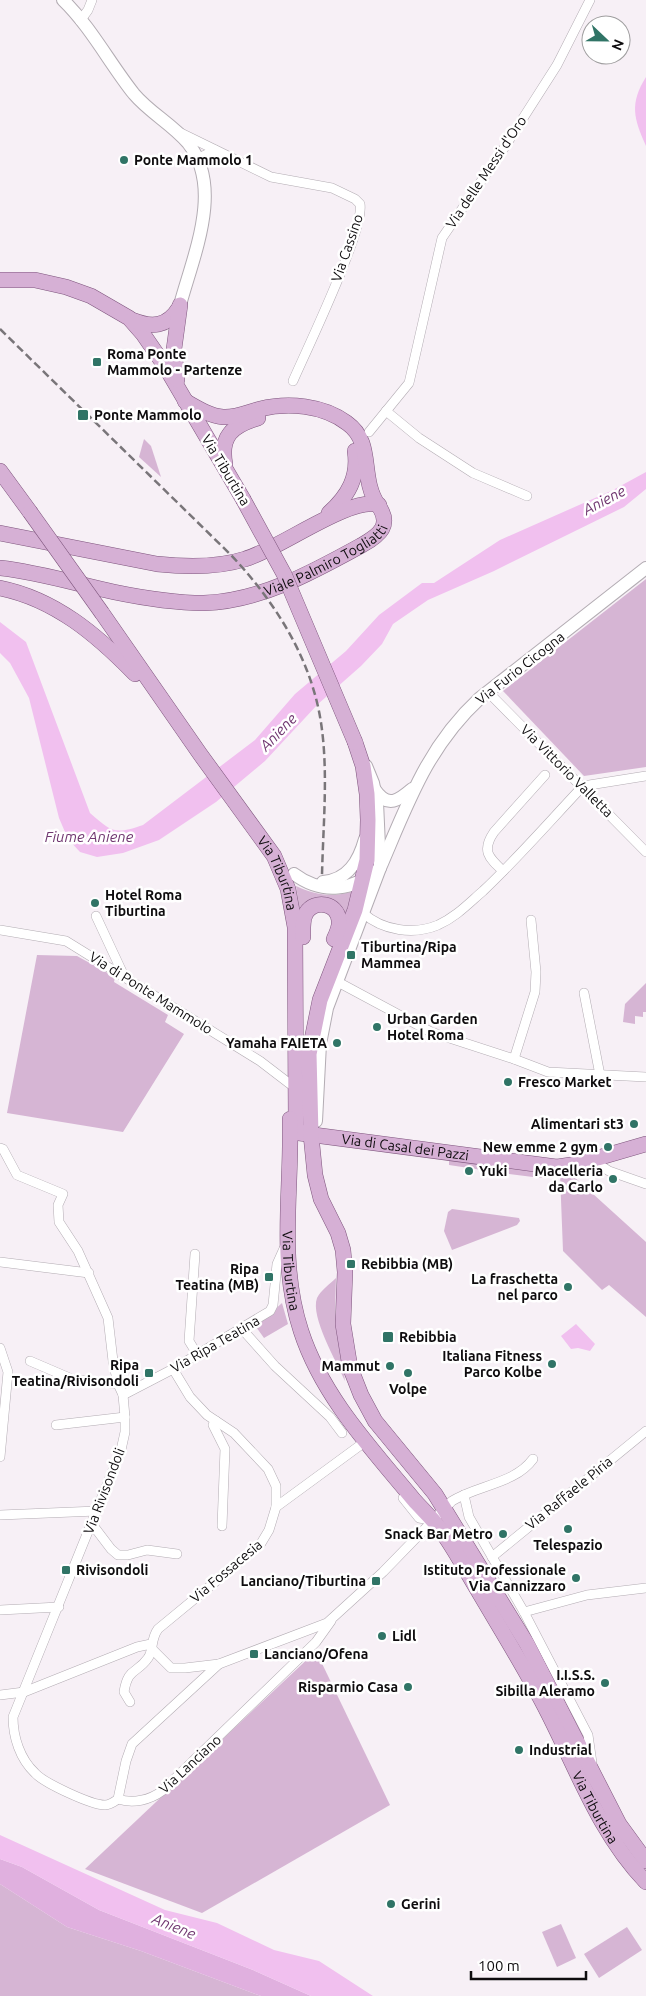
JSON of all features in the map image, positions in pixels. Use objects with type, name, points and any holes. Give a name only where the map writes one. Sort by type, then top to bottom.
[{"type":"main road","name":"Via Tiburtina","points":[[0,280],[35,280],[71,289],[102,302],[129,318],[143,334],[227,470],[284,574],[354,742],[360,757],[367,794],[367,860],[355,910],[320,1000],[309,1054],[310,1135],[316,1179],[321,1199],[338,1233],[343,1250],[345,1263],[343,1316],[350,1367],[361,1395],[377,1425],[432,1490],[527,1644],[619,1824],[641,1849],[646,1861]]},
{"type":"main road","points":[[129,318],[148,325],[159,326],[169,320],[180,305]]},
{"type":"main road","points":[[180,305],[174,350],[182,395],[209,414],[223,417],[239,416],[273,407],[290,406],[311,408],[342,419],[352,427],[362,442],[368,484],[378,505]]},
{"type":"main road","points":[[227,470],[223,451],[225,441],[234,430],[252,420],[278,414],[298,414],[317,418],[342,429],[349,437],[354,448],[356,462],[354,479],[342,501],[313,527]]},
{"type":"main road","points":[[0,471],[170,711]]},
{"type":"main road","points":[[0,486],[30,512]]},
{"type":"main road","name":"Viale Palmiro Togliatti","points":[[0,533],[154,563],[197,566],[249,558],[273,548],[358,505],[368,503],[378,505],[383,510],[385,522],[379,533],[372,540],[296,579],[263,592],[227,600],[194,602],[146,598],[0,568]]},
{"type":"main road","points":[[0,588],[36,598],[76,621],[120,658],[170,711]]},
{"type":"main road","name":"Via Tiburtina","points":[[170,711],[242,814],[274,856],[286,882],[294,919],[296,1128],[300,1133],[310,1135]]},
{"type":"main road","points":[[294,1026],[300,994],[305,916],[311,908],[320,904],[333,908],[338,914],[340,921],[339,929],[323,970],[320,982],[320,1000]]},
{"type":"main road","name":"Via Tiburtina","points":[[295,1061],[290,1084],[290,1183],[286,1244],[288,1274],[295,1312],[308,1348],[339,1407],[441,1530],[536,1691],[603,1824],[618,1849],[646,1882]]},
{"type":"main road","name":"Via di Casal dei Pazzi","points":[[310,1135],[557,1166],[592,1160],[646,1144]]},
{"type":"street","points":[[62,0],[80,21],[92,0]]},
{"type":"street","name":"Via delle Messi d'Oro","points":[[369,432],[409,383],[442,238],[504,148],[557,65],[590,0]]},
{"type":"street","name":"Via Cassino","points":[[80,21],[136,97],[177,131],[197,151],[205,190],[204,216],[180,305]]},
{"type":"street","points":[[197,151],[215,150]]},
{"type":"street","name":"Via Cassino","points":[[197,151],[215,150],[271,177],[332,188],[355,199],[360,204],[358,222],[347,254],[293,381]]},
{"type":"street","points":[[386,412],[419,438],[473,473],[527,496]]},
{"type":"street","name":"Via Furio Cicogna","points":[[380,868],[414,787],[426,765],[464,713],[646,568]]},
{"type":"street","name":"Via Vittorio Valletta","points":[[488,692],[583,786],[646,852]]},
{"type":"street","name":"Via Tiburtina","points":[[310,1135],[316,1122],[318,1109],[321,1036],[328,1002],[380,868],[375,790],[360,757]]},
{"type":"street","points":[[503,871],[489,858],[487,848],[489,841],[494,832],[545,775]]},
{"type":"street","points":[[363,913],[378,924],[394,929],[414,930],[433,927],[463,910],[503,871],[583,786],[646,776]]},
{"type":"street","name":"Via Furio Cicogna","points":[[375,790],[381,797],[391,802],[398,801],[414,787]]},
{"type":"street","points":[[294,874],[320,882],[344,875],[358,859],[368,829]]},
{"type":"street","points":[[274,856],[310,885],[323,888],[335,888],[363,881],[380,868]]},
{"type":"street","points":[[96,916],[124,977]]},
{"type":"street","points":[[514,1059],[535,992],[536,968],[531,920]]},
{"type":"street","name":"Via di Ponte Mammolo","points":[[0,930],[66,941],[260,1061],[290,1084]]},
{"type":"street","points":[[336,981],[431,1032],[548,1072],[646,1077]]},
{"type":"street","points":[[584,994],[600,1075]]},
{"type":"street","name":"Via Rivisondoli","points":[[0,1148],[3,1149],[17,1174],[63,1194],[58,1205],[59,1222],[78,1251],[108,1318],[118,1384],[123,1395],[125,1417],[125,1432],[121,1450],[13,1717],[13,1729],[22,1756],[34,1773],[51,1785],[97,1804],[111,1804],[118,1799]]},
{"type":"street","points":[[592,1160],[609,1171],[646,1184]]},
{"type":"street","name":"Via Ripa Teatina","points":[[123,1395],[173,1369],[266,1314],[272,1308],[277,1264],[286,1244]]},
{"type":"street","points":[[195,1254],[189,1341],[197,1354]]},
{"type":"street","points":[[0,1262],[89,1273]]},
{"type":"street","points":[[242,1329],[275,1366],[330,1417],[342,1433]]},
{"type":"street","points":[[0,1348],[6,1366],[8,1381],[0,1457]]},
{"type":"street","points":[[30,1361],[72,1379],[118,1384]]},
{"type":"street","points":[[173,1369],[190,1397],[207,1415],[234,1433],[268,1469],[276,1486],[276,1507]]},
{"type":"street","points":[[56,1425],[125,1417]]},
{"type":"street","points":[[216,1421],[213,1426],[225,1449],[222,1526]]},
{"type":"street","name":"Via Raffaele Piria","points":[[492,1556],[646,1431]]},
{"type":"street","points":[[276,1507],[366,1441]]},
{"type":"street","name":"Via Lanciano","points":[[332,1619],[316,1642],[162,1791],[155,1796],[129,1802],[118,1799],[126,1761],[132,1744],[219,1664],[322,1626],[383,1572],[452,1501],[464,1494],[507,1478],[534,1459]]},
{"type":"street","name":"Via Tiburtina","points":[[464,1494],[469,1518],[524,1612],[588,1735],[594,1776]]},
{"type":"street","name":"Via Fossacesia","points":[[130,1702],[124,1692],[127,1678],[131,1672],[148,1658],[154,1634],[163,1623],[260,1545],[272,1523],[276,1507]]},
{"type":"street","points":[[0,1515],[97,1511]]},
{"type":"street","points":[[92,1524],[110,1549],[118,1555],[128,1555],[147,1550],[177,1554]]},
{"type":"street","points":[[524,1612],[570,1599],[605,1592],[646,1588]]},
{"type":"street","points":[[0,1610],[59,1607]]},
{"type":"street","points":[[0,1695],[24,1692],[137,1647],[151,1647],[171,1668],[219,1664]]},
{"type":"shaded area","points":[[144,439],[151,446],[161,477],[139,457]]},
{"type":"shaded area","points":[[646,579],[646,767],[584,776],[503,691]]},
{"type":"shaded area","points":[[296,886],[310,892],[331,895],[353,891],[345,915],[342,909],[300,911]]},
{"type":"shaded area","points":[[37,955],[77,956],[115,977],[114,982],[168,1015],[165,1022],[184,1034],[123,1132],[7,1113]]},
{"type":"shaded area","points":[[646,983],[646,1012],[643,1012],[643,1017],[635,1016],[635,1024],[623,1022],[625,1004]]},
{"type":"shaded area","points":[[449,1159],[503,1166],[502,1173],[449,1165]]},
{"type":"shaded area","points":[[507,1166],[547,1172],[548,1175],[541,1178],[509,1174],[505,1170]]},
{"type":"shaded area","points":[[560,1174],[571,1174],[646,1242],[646,1317],[609,1285],[602,1290],[563,1251]]},
{"type":"shaded area","points":[[452,1209],[519,1218],[520,1221],[517,1225],[452,1250],[444,1231],[448,1212]]},
{"type":"shaded area","points":[[336,1278],[335,1313],[345,1381],[321,1328],[316,1306],[319,1295]]},
{"type":"shaded area","points":[[282,1303],[288,1324],[264,1338],[254,1324]]},
{"type":"shaded area","points":[[316,1651],[390,1805],[202,1913],[85,1869]]},
{"type":"shaded area","points":[[0,1859],[22,1867],[99,1910],[253,1970],[311,1996],[261,1996],[141,1951],[67,1927],[0,1884]]},
{"type":"shaded area","points":[[0,1884],[67,1927],[141,1951],[261,1996],[0,1996]]},
{"type":"shaded area","points":[[561,1924],[576,1958],[557,1967],[542,1932]]},
{"type":"shaded area","points":[[627,1927],[642,1950],[599,1978],[584,1954]]},
{"type":"water","points":[[646,77],[646,146],[636,119],[635,104],[637,95]]},
{"type":"water","name":"Fiume Aniene","points":[[646,472],[646,489],[624,507],[494,571],[428,600],[393,624],[382,644],[361,666],[318,704],[265,761],[216,802],[159,840],[123,853],[97,857],[80,852],[68,839],[59,818],[29,698],[10,663],[0,653],[0,622],[26,642],[90,813],[109,828],[119,831],[126,830],[143,825],[255,740],[295,694],[346,651],[379,615],[422,583],[434,583],[500,540],[613,490]]},
{"type":"water","points":[[576,1324],[595,1344],[590,1351],[578,1348],[571,1349],[561,1336]]},
{"type":"water","name":"Aniene","points":[[0,1835],[165,1910],[217,1923],[274,1950],[319,1961],[373,1996],[311,1996],[253,1970],[99,1910],[22,1867],[0,1859]]},
{"type":"railway","points":[[0,329],[231,555],[264,594],[291,636],[311,681],[318,705],[322,730],[325,784],[322,875]]},
{"type":"place","name":"Ponte Mammolo 1","points":[[124,160]]},
{"type":"place","name":"Roma Ponte Mammolo - Partenze","points":[[97,362]]},
{"type":"place","name":"Ponte Mammolo","points":[[83,415]]},
{"type":"place","name":"Hotel Roma Tiburtina","points":[[95,903]]},
{"type":"place","name":"Tiburtina/Ripa Mammea","points":[[351,955]]},
{"type":"place","name":"Urban Garden Hotel Roma","points":[[377,1027]]},
{"type":"place","name":"Yamaha FAIETA","points":[[337,1043]]},
{"type":"place","name":"Fresco Market","points":[[508,1082]]},
{"type":"place","name":"Alimentari st3","points":[[634,1124]]},
{"type":"place","name":"New emme 2 gym","points":[[608,1147]]},
{"type":"place","name":"Yuki","points":[[469,1171]]},
{"type":"place","name":"Macelleria da Carlo","points":[[613,1179]]},
{"type":"place","name":"Rebibbia (MB)","points":[[351,1264]]},
{"type":"place","name":"Ripa Teatina (MB)","points":[[269,1277]]},
{"type":"place","name":"La fraschetta nel parco","points":[[568,1287]]},
{"type":"place","name":"Rebibbia","points":[[388,1337]]},
{"type":"place","name":"Italiana Fitness Parco Kolbe","points":[[552,1364]]},
{"type":"place","name":"Mammut","points":[[390,1366]]},
{"type":"place","name":"Ripa Teatina/Rivisondoli","points":[[149,1373]]},
{"type":"place","name":"Volpe","points":[[408,1373]]},
{"type":"place","name":"Telespazio","points":[[568,1529]]},
{"type":"place","name":"Snack Bar Metro","points":[[503,1534]]},
{"type":"place","name":"Rivisondoli","points":[[66,1570]]},
{"type":"place","name":"Istituto Professionale Via Cannizzaro","points":[[576,1578]]},
{"type":"place","name":"Lanciano/Tiburtina","points":[[376,1581]]},
{"type":"place","name":"Lidl","points":[[382,1636]]},
{"type":"place","name":"Lanciano/Ofena","points":[[254,1654]]},
{"type":"place","name":"I.I.S.S. Sibilla Aleramo","points":[[605,1683]]},
{"type":"place","name":"Risparmio Casa","points":[[408,1687]]},
{"type":"place","name":"Industrial","points":[[519,1750]]},
{"type":"place","name":"Gerini","points":[[391,1904]]}]
